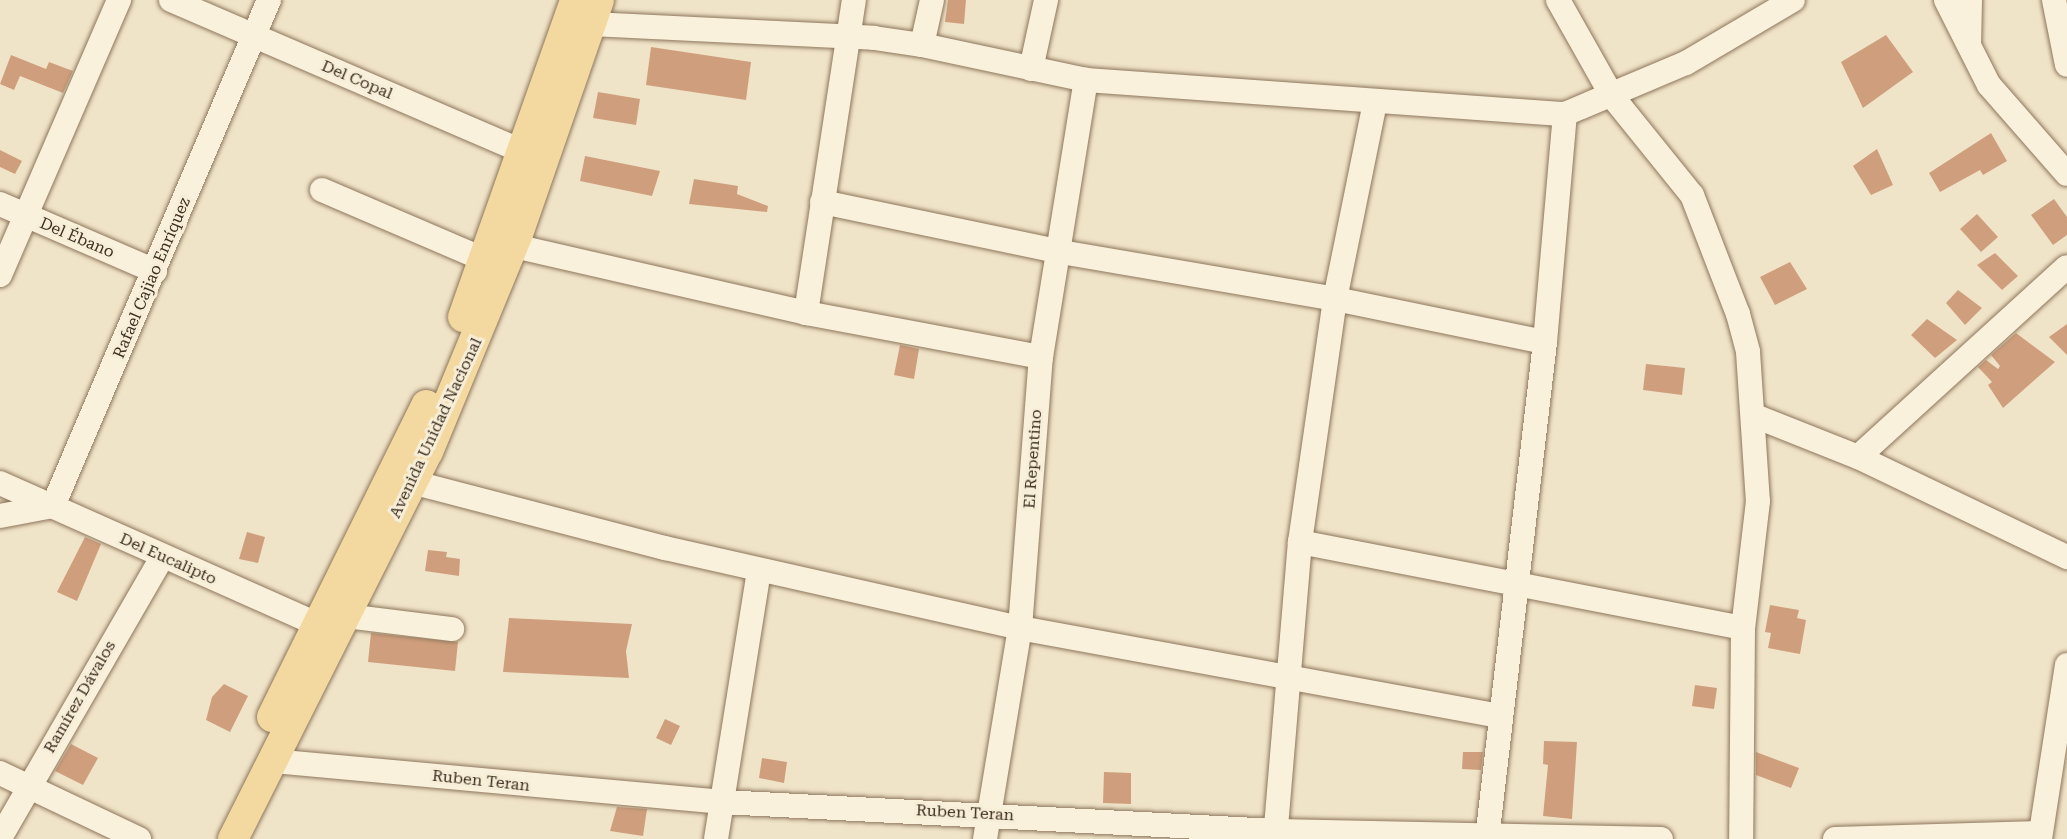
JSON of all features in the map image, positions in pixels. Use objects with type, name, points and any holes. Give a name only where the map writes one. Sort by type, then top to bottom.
[{"type":"main road","name":"Avenida Unidad Nacional","points":[[403,480],[485,260],[534,156],[588,8]]},
{"type":"main road","name":"Avenida Unidad Nacional","points":[[233,839],[272,761],[333,625],[514,246],[534,156]]},
{"type":"main road","name":"Avenida Unidad Nacional","points":[[213,839],[333,625]]},
{"type":"street","points":[[0,275],[119,0]]},
{"type":"street","name":"Del Copal","points":[[171,0],[534,156]]},
{"type":"street","name":"Rafael Cajiao Enríquez","points":[[53,506],[256,37],[269,0]]},
{"type":"street","points":[[806,313],[846,37],[854,0]]},
{"type":"street","points":[[922,45],[932,0]]},
{"type":"street","points":[[1031,69],[1047,0]]},
{"type":"street","points":[[1558,0],[1611,96],[1692,195],[1738,314],[1748,352],[1755,416],[1755,547],[1743,628],[1741,839]]},
{"type":"street","points":[[588,8],[922,45],[1086,80],[1376,103],[1565,114],[1686,63],[1793,0]]},
{"type":"street","points":[[1946,0],[1969,51],[1989,85],[2067,174]]},
{"type":"street","points":[[1969,51],[1970,0]]},
{"type":"street","points":[[2054,0],[2067,65]]},
{"type":"street","name":"El Repentino","points":[[985,839],[1020,628],[1041,357],[1061,252],[1086,80]]},
{"type":"street","points":[[1276,835],[1300,542],[1335,299],[1376,103]]},
{"type":"street","points":[[1487,836],[1498,716],[1545,342],[1565,114]]},
{"type":"street","points":[[322,190],[485,260]]},
{"type":"street","points":[[822,202],[1061,252],[1335,299],[1545,342]]},
{"type":"street","name":"Del Ébano","points":[[0,204],[155,271]]},
{"type":"street","points":[[514,246],[806,313],[1041,357]]},
{"type":"street","points":[[1858,457],[2067,267]]},
{"type":"street","points":[[1755,416],[1858,457],[2067,557]]},
{"type":"street","points":[[403,480],[759,571],[1020,628],[1498,716]]},
{"type":"street","name":"Del Eucalipto","points":[[0,483],[162,557],[333,625],[452,629]]},
{"type":"street","points":[[0,516],[53,506]]},
{"type":"street","points":[[1300,542],[1515,581],[1743,628]]},
{"type":"street","name":"Ramírez Dávalos","points":[[0,838],[162,557]]},
{"type":"street","points":[[716,839],[759,571]]},
{"type":"street","points":[[1835,839],[2040,836],[2067,664]]},
{"type":"street","name":"Ruben Teran","points":[[272,761],[722,802],[989,814],[1276,835],[1660,839]]},
{"type":"street","points":[[0,773],[139,839]]},
{"type":"building","points":[[948,0],[966,0],[964,24],[945,22]]},
{"type":"building","points":[[1886,35],[1913,72],[1863,108],[1841,62]]},
{"type":"building","points":[[651,47],[751,62],[746,100],[646,85]]},
{"type":"building","points":[[11,55],[46,69],[49,62],[73,71],[63,93],[20,76],[14,90],[0,84]]},
{"type":"building","points":[[598,92],[640,99],[636,125],[593,118]]},
{"type":"building","points":[[1991,133],[2007,161],[1983,175],[1980,170],[1940,192],[1929,173]]},
{"type":"building","points":[[1877,149],[1893,185],[1871,195],[1853,166]]},
{"type":"building","points":[[0,150],[22,161],[15,174],[0,167]]},
{"type":"building","points":[[585,156],[660,171],[652,196],[580,181]]},
{"type":"building","points":[[694,179],[738,186],[737,194],[768,206],[767,212],[689,204]]},
{"type":"building","points":[[2054,199],[2067,217],[2067,235],[2053,245],[2031,215]]},
{"type":"building","points":[[1977,214],[1998,237],[1981,252],[1960,229]]},
{"type":"building","points":[[1995,253],[2018,276],[2002,290],[1977,265]]},
{"type":"building","points":[[1790,262],[1807,289],[1775,305],[1760,277]]},
{"type":"building","points":[[1958,290],[1982,308],[1965,325],[1946,303]]},
{"type":"building","points":[[1927,319],[1957,340],[1935,358],[1911,335]]},
{"type":"building","points":[[2067,324],[2067,355],[2049,337]]},
{"type":"building","points":[[2016,333],[2055,362],[2003,408],[1988,385],[1992,382],[1978,367],[1986,360],[1998,369],[2000,366],[1991,355]]},
{"type":"building","points":[[900,345],[919,349],[914,379],[894,375]]},
{"type":"building","points":[[1646,364],[1685,368],[1682,395],[1643,390]]},
{"type":"building","points":[[247,532],[265,537],[258,563],[239,559]]},
{"type":"building","points":[[85,537],[101,544],[77,601],[57,592]]},
{"type":"building","points":[[428,550],[447,552],[446,557],[460,559],[459,576],[425,571]]},
{"type":"building","points":[[1770,605],[1799,610],[1797,618],[1806,620],[1800,654],[1768,648],[1771,633],[1765,632]]},
{"type":"building","points":[[509,618],[632,624],[626,651],[629,678],[503,672]]},
{"type":"building","points":[[371,633],[458,642],[455,671],[368,662]]},
{"type":"building","points":[[224,684],[248,696],[230,732],[206,720],[212,697]]},
{"type":"building","points":[[1695,685],[1717,688],[1714,709],[1692,706]]},
{"type":"building","points":[[665,719],[680,726],[671,745],[656,738]]},
{"type":"building","points":[[1544,741],[1577,742],[1572,819],[1543,816],[1548,765],[1543,764]]},
{"type":"building","points":[[71,744],[98,758],[83,785],[55,771]]},
{"type":"building","points":[[1463,752],[1483,752],[1481,770],[1462,769]]},
{"type":"building","points":[[1756,752],[1799,768],[1791,788],[1756,775]]},
{"type":"building","points":[[762,758],[787,762],[784,783],[759,778]]},
{"type":"building","points":[[1104,772],[1131,773],[1131,804],[1103,803]]},
{"type":"building","points":[[617,807],[647,809],[643,836],[610,831]]}]
